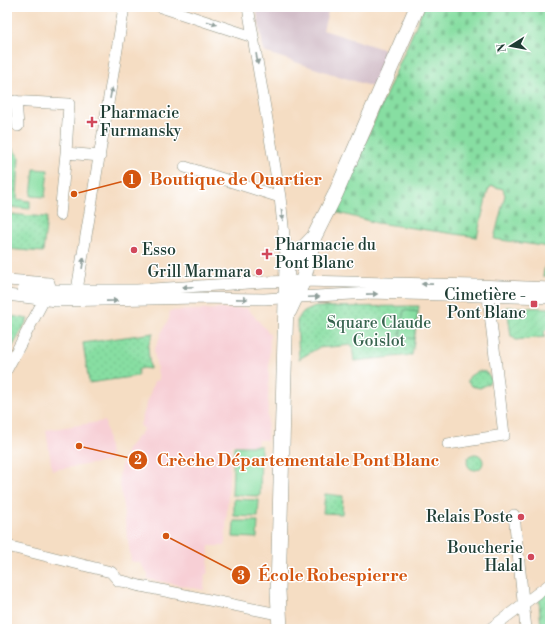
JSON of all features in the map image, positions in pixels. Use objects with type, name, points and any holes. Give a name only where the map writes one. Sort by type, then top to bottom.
[{"type":"main road","points":[[280,629],[278,614],[287,315],[291,298],[303,281],[314,237],[335,195],[417,7]]},
{"type":"main road","points":[[291,298],[287,282],[287,265],[314,237]]},
{"type":"street","points":[[76,296],[124,7]]},
{"type":"street","points":[[161,7],[254,37]]},
{"type":"street","points":[[248,7],[280,197],[287,265]]},
{"type":"street","points":[[18,126],[12,101],[69,104],[60,215]]},
{"type":"street","points":[[66,153],[100,156]]},
{"type":"street","points":[[185,168],[280,197]]},
{"type":"street","points":[[7,280],[48,283],[48,293],[7,369]]},
{"type":"street","points":[[76,296],[137,290],[303,281],[476,284],[550,288]]},
{"type":"street","points":[[7,290],[76,296],[291,298],[370,294],[550,298]]},
{"type":"street","points":[[7,295],[48,293]]},
{"type":"street","points":[[448,444],[504,435],[488,296]]},
{"type":"street","points":[[514,515],[525,603],[526,629]]},
{"type":"street","points":[[7,546],[111,572],[119,581],[125,581],[134,586],[146,587],[278,614]]},
{"type":"street","points":[[490,629],[550,584]]},
{"type":"shaded area","points":[[256,7],[315,7],[328,12],[323,30],[389,51],[373,87],[264,52]]},
{"type":"shaded area","points":[[247,308],[270,334],[267,440],[258,440],[257,445],[231,445],[225,546],[209,546],[208,571],[207,574],[205,574],[204,590],[148,579],[148,574],[140,563],[131,561],[119,479],[120,469],[127,449],[144,429],[140,425],[154,381],[159,380],[154,351],[169,319],[170,311]]},
{"type":"shaded area","points":[[105,421],[111,461],[52,470],[46,430]]},
{"type":"green space","points":[[424,7],[550,7],[550,276],[543,276],[549,247],[494,239],[505,195],[503,189],[492,186],[488,190],[477,237],[377,223],[335,212]]},
{"type":"green space","points":[[7,149],[13,149],[19,157],[17,199],[30,201],[30,209],[8,207],[12,155],[8,155]]},
{"type":"green space","points":[[34,169],[48,170],[45,197],[31,196]]},
{"type":"green space","points":[[7,214],[47,217],[43,252],[7,249]]},
{"type":"green space","name":"Square Claude Goislot","points":[[419,306],[412,355],[354,361],[352,345],[318,348],[299,359],[297,321],[302,313],[315,307]]},
{"type":"green space","points":[[507,307],[550,308],[550,327],[544,331],[545,337],[516,340],[511,336]]},
{"type":"green space","points":[[404,310],[418,312],[414,339],[400,336]]},
{"type":"green space","points":[[7,315],[28,319],[7,357]]},
{"type":"green space","points":[[153,333],[148,347],[150,369],[142,368],[138,370],[138,376],[89,383],[83,343]]},
{"type":"green space","points":[[478,371],[486,372],[492,379],[488,384],[480,388],[471,386],[467,381],[470,376]]},
{"type":"green space","points":[[234,446],[261,446],[260,496],[232,495]]},
{"type":"green space","points":[[475,454],[482,459],[483,462],[478,469],[475,470],[468,465],[467,462],[472,455]]},
{"type":"green space","points":[[325,494],[343,496],[342,514],[323,513]]},
{"type":"green space","points":[[234,499],[259,500],[258,517],[234,516]]},
{"type":"green space","points":[[234,521],[258,521],[257,538],[233,537]]},
{"type":"green space","points":[[550,591],[550,629],[541,629],[539,599]]},
{"type":"place","name":"Pharmacie Furmansky","points":[[92,122]]},
{"type":"place","name":"Boutique de Quartier","points":[[74,194]]},
{"type":"place","name":"Esso","points":[[134,250]]},
{"type":"place","name":"Pharmacie du Pont Blanc","points":[[267,254]]},
{"type":"place","name":"Grill Marmara","points":[[259,272]]},
{"type":"place","name":"Cimetière - Pont Blanc","points":[[534,304]]},
{"type":"place","name":"Crèche Départementale Pont Blanc","points":[[79,446]]},
{"type":"place","name":"Relais Poste","points":[[521,517]]},
{"type":"place","name":"École Robespierre","points":[[166,536]]},
{"type":"place","name":"Boucherie Halal","points":[[531,557]]}]
